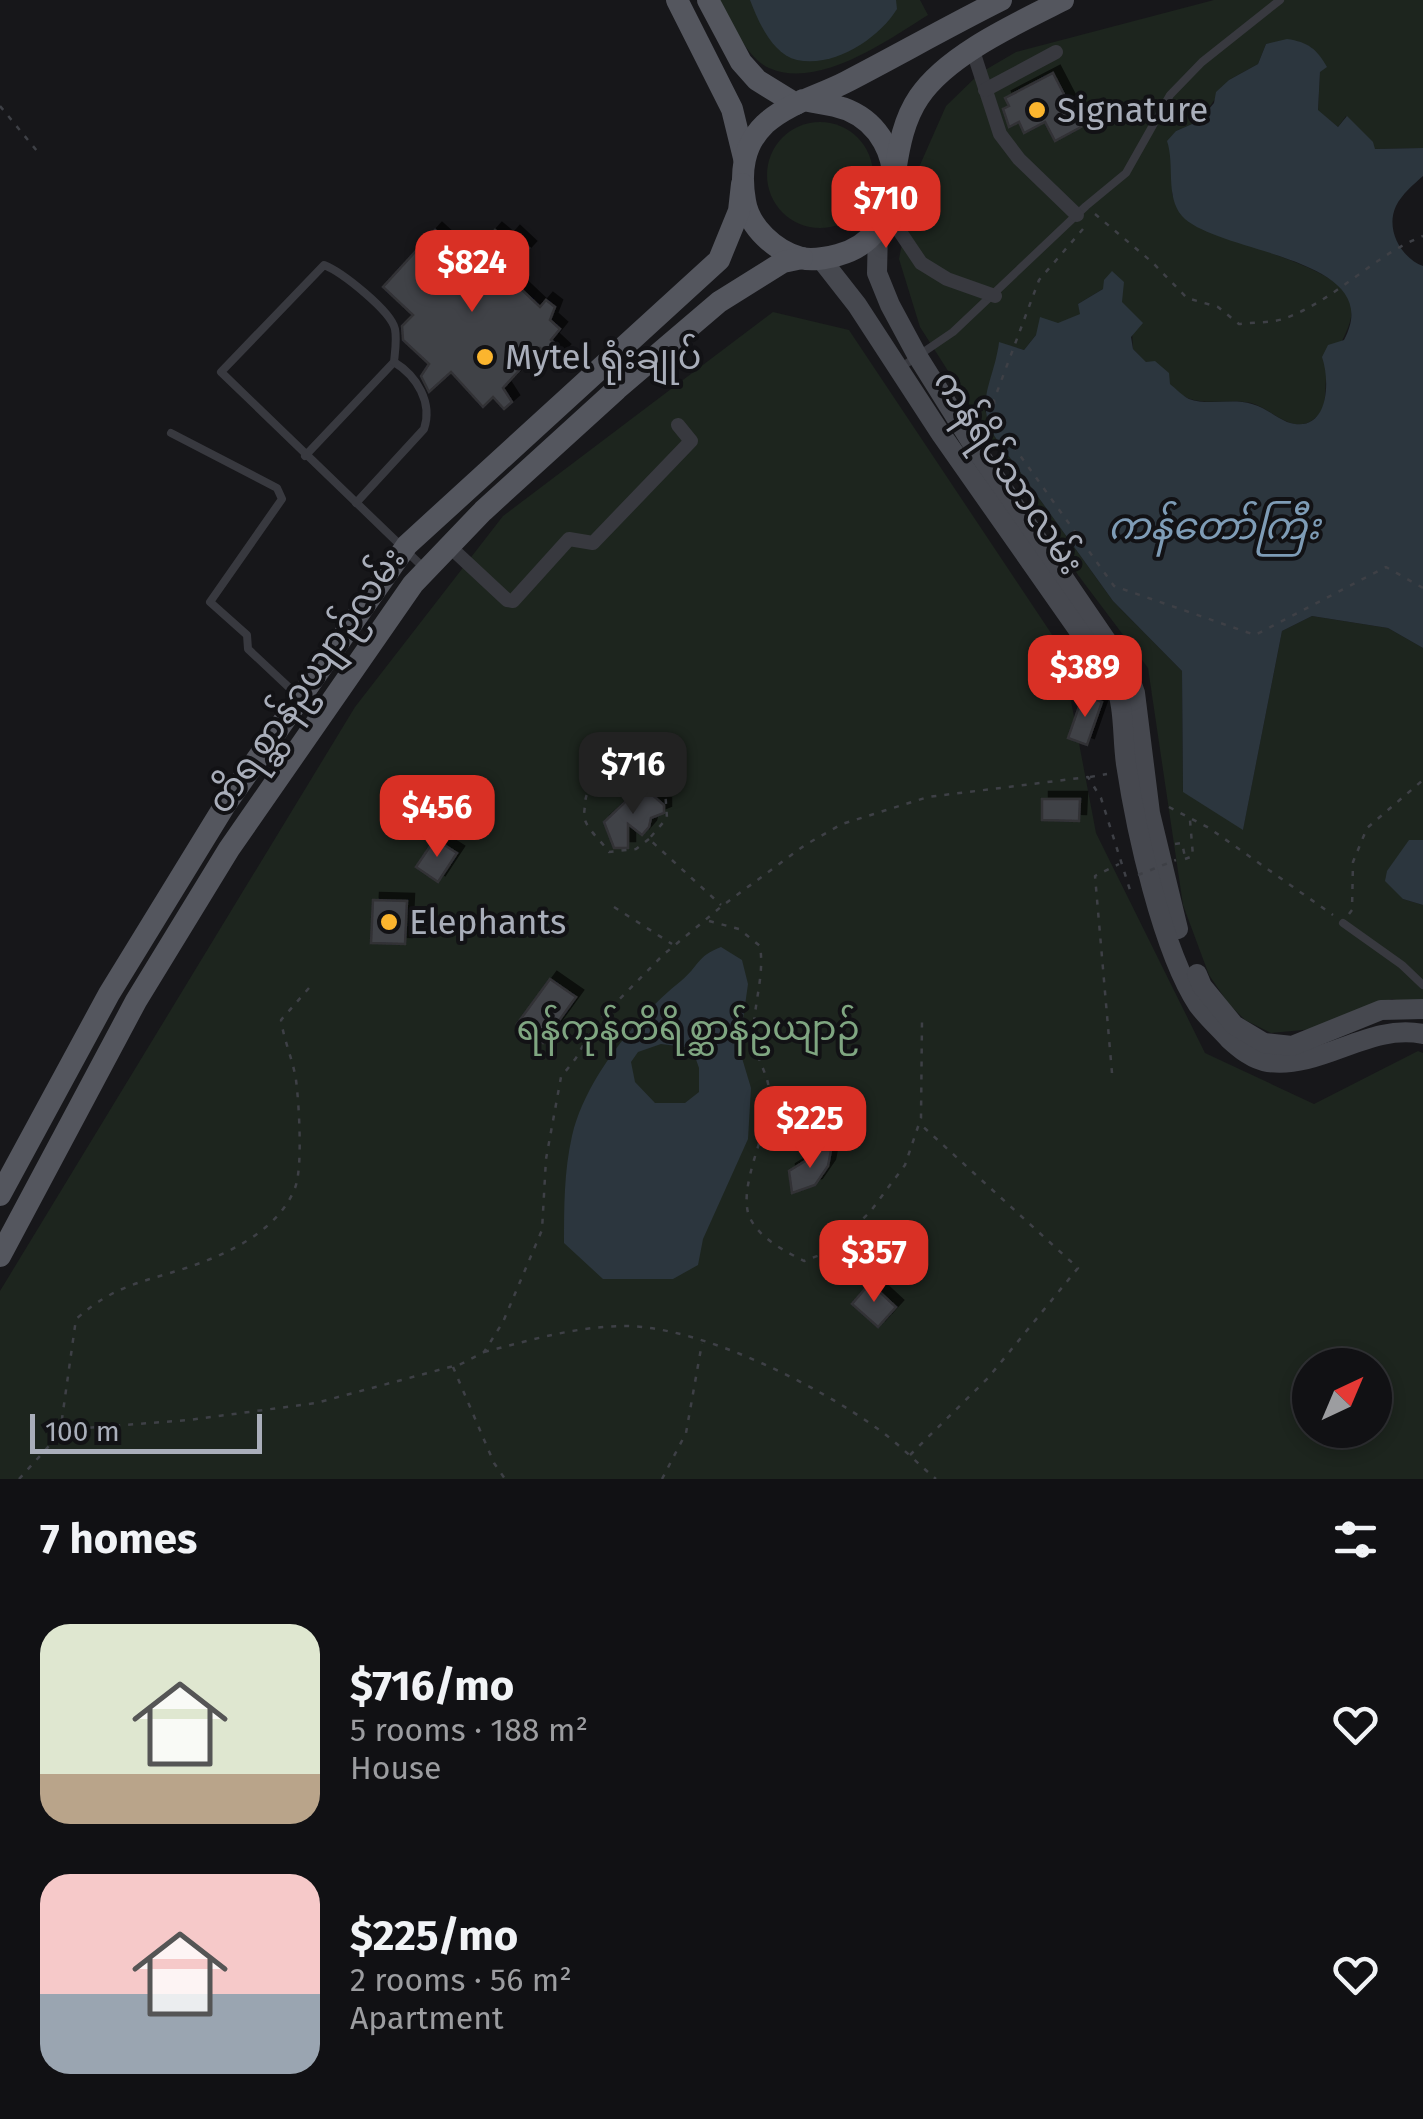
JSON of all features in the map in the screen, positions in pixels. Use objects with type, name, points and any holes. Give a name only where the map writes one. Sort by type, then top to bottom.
[{"type":"main road","points":[[677,0],[739,126],[746,211],[760,232],[780,248],[811,259],[847,252],[883,222]]},
{"type":"main road","points":[[708,0],[741,62],[757,80],[799,102],[848,110],[866,121],[881,137],[895,176]]},
{"type":"main road","points":[[744,158],[752,139],[766,123],[799,102],[841,85],[1001,0]]},
{"type":"main road","points":[[909,362],[877,273],[883,222],[906,124],[919,97],[939,75],[973,50],[1064,0]]},
{"type":"main road","name":"တိရစ္ဆာန်ဥယျာဉ်လမ်း","points":[[0,1195],[108,994],[225,805],[404,549],[719,260],[732,232],[742,184]]},
{"type":"main road","name":"တိရစ္ဆာန်ဥယျာဉ်လမ်း","points":[[0,1256],[136,1000],[229,849],[425,569],[617,389],[720,302],[783,262],[811,259]]},
{"type":"main road","name":"ကန်ရိပ်သာလမ်း","points":[[811,259],[909,362],[940,434],[1114,681],[1136,771],[1155,899],[1184,978],[1199,1006],[1240,1050],[1263,1062],[1290,1063],[1383,1032],[1406,1030],[1423,1034]]},
{"type":"main road","points":[[1136,771],[1179,933],[1202,986],[1234,1025],[1264,1043],[1292,1046],[1381,1010],[1423,1009]]},
{"type":"street","points":[[973,50],[1000,134],[1019,159],[1082,210]]},
{"type":"street","points":[[985,90],[1056,52]]},
{"type":"street","points":[[883,222],[921,263],[947,279],[995,296]]},
{"type":"street","points":[[448,545],[507,600],[513,601],[569,539],[593,543],[690,441],[678,425]]},
{"type":"lane","points":[[909,362],[995,296],[1082,210],[1126,174],[1170,95],[1202,62],[1280,0]]},
{"type":"lane","points":[[305,456],[394,362],[395,329],[390,318],[336,270],[324,265],[221,372],[305,456],[425,569]]},
{"type":"lane","points":[[356,503],[424,429],[429,414],[409,371],[394,362]]},
{"type":"lane","points":[[172,433],[277,488],[282,498],[210,602],[246,635],[248,649],[300,697]]},
{"type":"lane","points":[[1343,923],[1402,965],[1423,986]]},
{"type":"path","points":[[0,106],[37,151]]},
{"type":"path","points":[[1082,210],[1098,217],[1152,262],[1187,298],[1218,307],[1239,324],[1284,319],[1338,290],[1403,244],[1423,236]]},
{"type":"path","points":[[1098,217],[1039,280],[994,400],[996,422],[1114,586],[1255,634],[1386,567],[1423,588]]},
{"type":"path","points":[[645,768],[664,774],[667,818],[650,839],[636,849],[609,852],[585,820],[585,796],[594,784],[613,772],[645,768]]},
{"type":"path","points":[[484,1352],[503,1322],[542,1230],[546,1159],[561,1077],[595,1024],[722,906],[805,845],[842,824],[928,797],[1088,777],[1101,798],[1123,874]]},
{"type":"path","points":[[1163,804],[1224,838],[1343,923],[1352,910],[1353,862],[1367,828],[1423,780]]},
{"type":"path","points":[[1185,858],[1192,856],[1190,818]]},
{"type":"path","points":[[650,839],[722,906]]},
{"type":"path","points":[[1138,875],[1176,860]]},
{"type":"path","points":[[1112,1073],[1095,876],[1121,864]]},
{"type":"path","points":[[614,907],[675,946]]},
{"type":"path","points":[[707,920],[739,929],[760,946],[763,968],[754,1041],[770,1082],[770,1103],[746,1190],[750,1218],[774,1246],[804,1261],[830,1252],[870,1212],[904,1165],[919,1122],[922,1021]]},
{"type":"path","points":[[59,1434],[76,1319],[102,1296],[143,1279],[188,1267],[268,1228],[296,1186],[300,1136],[296,1079],[281,1020],[309,988]]},
{"type":"path","points":[[909,1456],[988,1378],[1078,1268],[919,1122]]},
{"type":"path","points":[[19,1479],[59,1434],[73,1429],[94,1430],[316,1403],[572,1330],[629,1326],[682,1334],[793,1377],[878,1429],[936,1479]]},
{"type":"path","points":[[662,1479],[686,1433],[702,1342]]},
{"type":"path","points":[[453,1366],[494,1463],[505,1479]]},
{"type":"green space","points":[[717,0],[920,0],[928,15],[852,59],[809,73],[789,73],[769,68],[754,56]]},
{"type":"green space","points":[[1214,0],[1423,0],[1423,148],[1374,149],[1346,116],[1338,127],[1318,111],[1320,71],[1326,67],[1314,50],[1294,42],[1266,44],[1258,64],[1229,80],[1199,121],[1176,131],[1172,195],[1240,238],[1323,275],[1348,296],[1351,317],[1326,376],[1323,408],[1314,419],[1298,424],[1251,403],[1205,402],[1182,395],[1133,349],[1131,312],[1103,289],[1078,304],[1081,314],[1036,335],[1024,350],[999,343],[996,367],[983,405],[995,437],[1113,601],[1182,671],[1183,791],[1243,829],[1282,631],[1312,616],[1388,628],[1423,648],[1423,840],[1403,899],[1423,905],[1423,1008],[1392,999],[1313,1029],[1271,1033],[1245,1020],[1228,1003],[1209,975],[1183,905],[1148,668],[1078,575],[920,327],[899,259],[916,174],[946,106],[980,73],[1016,52]]},
{"type":"green space","points":[[820,122],[840,126],[858,137],[869,155],[873,175],[869,195],[858,213],[840,224],[820,228],[800,224],[782,213],[771,195],[767,175],[771,155],[782,137],[800,126]]},
{"type":"green space","name":"ရန်ကုန်တိရိစ္ဆာန်ဥယျာဉ်","points":[[773,312],[849,330],[1061,648],[1096,833],[1205,1053],[1314,1104],[1418,1051],[1423,1053],[1423,1479],[0,1479],[0,1291],[355,707],[503,516]]},
{"type":"water","points":[[750,0],[896,0],[897,9],[879,30],[855,48],[811,61],[788,57],[773,44]]},
{"type":"water","name":"ကန်တော်ကြီး","points":[[1287,39],[1311,47],[1327,67],[1320,72],[1318,110],[1338,127],[1347,116],[1373,142],[1375,149],[1423,148],[1423,176],[1399,202],[1392,224],[1402,250],[1423,266],[1423,648],[1388,628],[1312,616],[1282,631],[1243,830],[1183,792],[1182,671],[1113,601],[995,437],[986,401],[999,342],[1024,350],[1036,335],[1040,317],[1058,323],[1080,314],[1078,304],[1103,289],[1104,280],[1112,271],[1124,282],[1122,302],[1143,323],[1131,337],[1133,349],[1146,362],[1155,361],[1169,373],[1170,384],[1184,396],[1204,402],[1252,404],[1287,422],[1301,424],[1318,414],[1326,393],[1322,357],[1328,345],[1344,340],[1351,312],[1342,291],[1321,274],[1201,229],[1182,216],[1172,190],[1167,141],[1176,131],[1199,121],[1214,103],[1216,92],[1229,80],[1258,64],[1266,44]]},
{"type":"water","points":[[1409,840],[1423,840],[1423,905],[1403,899],[1385,881],[1387,871]]},
{"type":"water","points":[[721,947],[742,960],[748,984],[739,1048],[751,1088],[748,1139],[703,1239],[698,1265],[673,1279],[603,1279],[564,1243],[567,1162],[579,1114],[601,1071],[631,1030],[713,950]],"holes":[[[661,1044],[692,1048],[699,1068],[699,1092],[685,1103],[655,1103],[635,1082],[631,1062],[638,1052]]]},
{"type":"building","name":"Signature","points":[[1053,73],[1081,127],[1055,141],[1045,122],[1024,133],[1019,122],[1009,127],[1003,109],[1009,106],[1005,98]]},
{"type":"building","points":[[435,230],[468,260],[495,230],[507,240],[513,233],[529,248],[505,274],[540,307],[546,300],[555,307],[550,320],[560,329],[551,340],[563,351],[554,361],[540,348],[503,388],[512,402],[504,409],[493,397],[483,407],[451,372],[429,392],[421,376],[429,364],[403,340],[402,326],[413,315],[383,287]]},
{"type":"building","points":[[1083,695],[1102,702],[1087,745],[1068,738]]},
{"type":"building","points":[[642,786],[664,805],[664,813],[651,818],[642,835],[628,824],[628,848],[614,848],[604,822]]},
{"type":"building","points":[[1042,799],[1080,799],[1079,821],[1042,820]]},
{"type":"building","points":[[435,839],[457,853],[438,882],[416,867]]},
{"type":"building","name":"Elephants","points":[[373,900],[407,901],[405,944],[371,943]]},
{"type":"building","points":[[550,979],[576,997],[543,1043],[517,1024]]},
{"type":"building","points":[[812,1150],[831,1150],[828,1166],[815,1185],[792,1193],[789,1171],[810,1158]]},
{"type":"building","points":[[870,1283],[896,1307],[878,1327],[852,1304]]},
{"type":"place","name":"Signature","points":[[1037,110]]},
{"type":"place","name":"Mytel ရုံးချုပ်","points":[[485,357]]},
{"type":"place","name":"Elephants","points":[[389,922]]}]
